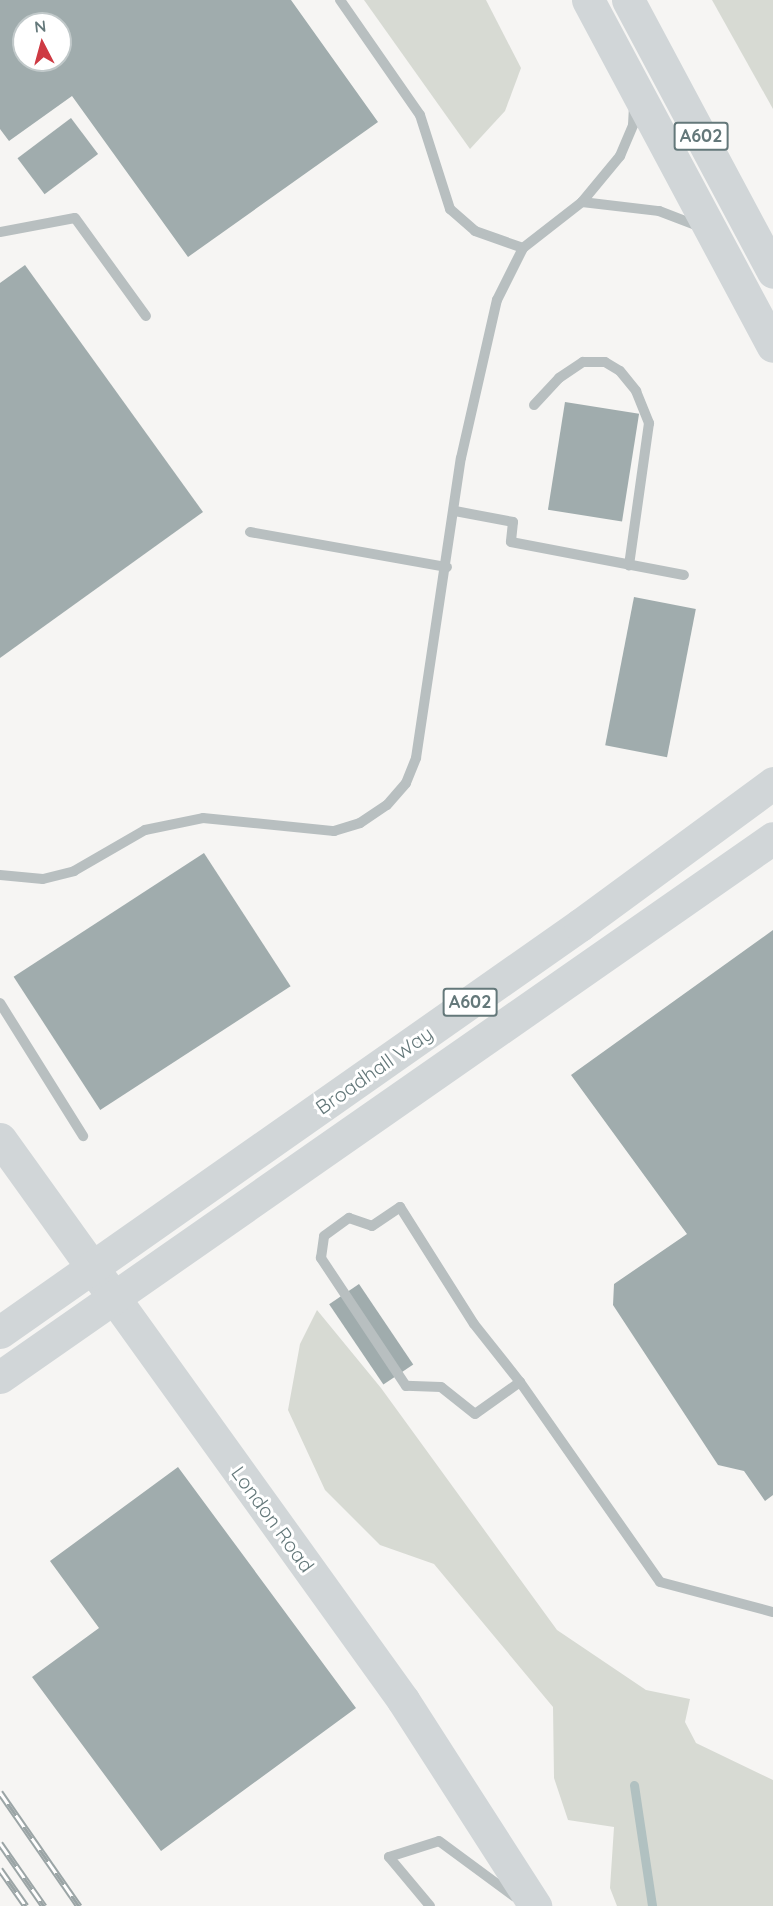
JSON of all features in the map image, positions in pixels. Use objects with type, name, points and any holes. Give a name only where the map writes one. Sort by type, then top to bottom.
[{"type":"main road","name":"A602","points":[[588,0],[773,346]]},
{"type":"main road","name":"A602","points":[[628,0],[773,272]]},
{"type":"main road","name":"Broadhall Way","points":[[0,1332],[580,925],[773,783]]},
{"type":"main road","name":"Broadhall Way","points":[[0,1377],[773,838]]},
{"type":"main road","name":"London Road","points":[[0,1139],[403,1700],[535,1906]]},
{"type":"street","points":[[339,0],[420,115],[450,209],[475,231],[523,248]]},
{"type":"street","points":[[0,875],[43,879],[74,871],[145,830],[203,818],[334,831],[369,817],[406,783],[416,758],[447,567],[461,458],[496,300],[523,248],[582,202],[620,156],[633,125],[636,90]]},
{"type":"street","points":[[582,202],[659,211],[711,231]]},
{"type":"street","points":[[0,232],[75,218],[146,316]]},
{"type":"street","points":[[534,405],[559,378],[583,362],[605,362],[620,371],[636,391],[649,423],[629,566]]},
{"type":"street","points":[[455,511],[513,522],[511,542],[684,575]]},
{"type":"street","points":[[250,532],[447,567]]},
{"type":"street","points":[[0,1003],[83,1136]]},
{"type":"street","points":[[520,1382],[475,1414],[441,1387],[406,1386],[321,1258],[324,1236],[349,1218],[372,1226],[400,1207],[474,1324],[520,1382],[660,1582],[773,1612]]},
{"type":"street","points":[[430,1906],[389,1857],[439,1841],[527,1906]]},
{"type":"shaded area","points":[[364,0],[486,0],[521,68],[505,111],[470,149]]},
{"type":"shaded area","points":[[712,0],[773,0],[773,109]]},
{"type":"shaded area","points":[[317,1310],[381,1388],[557,1630],[646,1690],[690,1699],[685,1722],[696,1743],[773,1780],[773,1906],[617,1906],[610,1888],[614,1827],[568,1820],[554,1778],[553,1707],[434,1564],[380,1545],[325,1490],[288,1410],[300,1344]]},
{"type":"building","points":[[0,0],[291,0],[378,122],[188,257],[72,96],[9,141],[0,129]]},
{"type":"building","points":[[71,118],[98,154],[45,194],[17,158]]},
{"type":"building","points":[[25,265],[203,512],[0,658],[0,283]]},
{"type":"building","points":[[565,402],[639,414],[622,521],[548,510]]},
{"type":"building","points":[[634,597],[696,609],[667,757],[605,745]]},
{"type":"building","points":[[204,853],[291,986],[100,1110],[14,977]]},
{"type":"building","points":[[773,930],[773,1495],[765,1501],[744,1471],[718,1465],[613,1305],[614,1284],[687,1234],[571,1075]]},
{"type":"building","points":[[359,1284],[413,1364],[383,1385],[329,1304]]},
{"type":"building","points":[[178,1467],[356,1708],[161,1851],[32,1677],[99,1628],[50,1561]]},
{"type":"waterway","points":[[634,1785],[652,1906]]},
{"type":"railway","points":[[0,1792],[79,1906]]},
{"type":"railway","points":[[0,1843],[44,1906]]},
{"type":"railway","points":[[0,1869],[26,1906]]}]
